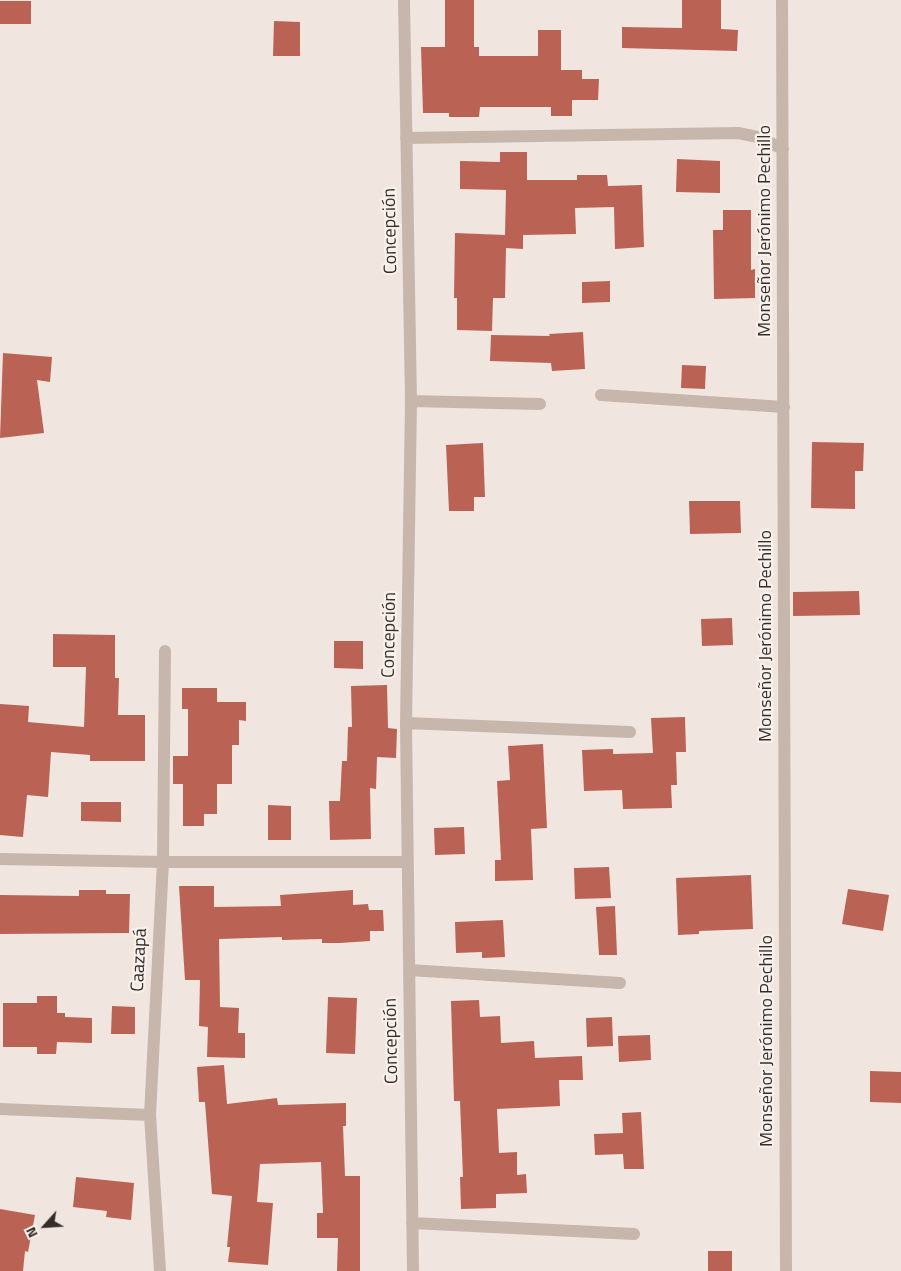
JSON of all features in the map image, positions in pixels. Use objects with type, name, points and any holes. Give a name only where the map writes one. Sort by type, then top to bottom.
[{"type":"street","name":"Concepción","points":[[404,0],[411,401],[406,723],[413,1271]]},
{"type":"street","name":"Monseñor Jerónimo Pechillo","points":[[782,0],[786,1271]]},
{"type":"street","points":[[406,138],[738,133],[758,137],[783,149]]},
{"type":"street","points":[[601,395],[784,408]]},
{"type":"street","points":[[411,401],[540,404]]},
{"type":"street","name":"Caazapá","points":[[160,1271],[150,1115],[163,862],[165,651]]},
{"type":"street","points":[[406,723],[630,732]]},
{"type":"street","points":[[0,859],[163,862],[408,862]]},
{"type":"street","points":[[409,970],[620,983]]},
{"type":"street","points":[[0,1109],[150,1115]]},
{"type":"street","points":[[412,1223],[634,1234]]},
{"type":"building","points":[[445,0],[474,0],[474,47],[479,47],[479,56],[538,56],[538,30],[561,30],[561,70],[582,70],[582,79],[599,79],[598,100],[572,100],[572,116],[551,116],[551,107],[480,107],[479,117],[449,117],[449,113],[423,113],[421,47],[445,47]]},
{"type":"building","points":[[682,0],[721,0],[721,29],[738,30],[737,51],[622,48],[622,27],[682,28]]},
{"type":"building","points":[[0,1],[31,1],[31,24],[0,24]]},
{"type":"building","points":[[274,21],[300,22],[300,56],[273,56]]},
{"type":"building","points":[[500,152],[527,152],[527,180],[577,180],[577,175],[607,175],[608,186],[642,185],[644,247],[615,249],[614,207],[575,208],[576,234],[523,235],[523,249],[506,248],[505,298],[493,298],[492,331],[457,330],[457,298],[454,298],[455,233],[505,235],[506,190],[460,189],[460,161],[500,162]]},
{"type":"building","points":[[677,159],[720,161],[720,193],[676,192]]},
{"type":"building","points":[[723,210],[751,210],[751,270],[755,269],[755,298],[714,299],[713,230],[723,230]]},
{"type":"building","points":[[610,281],[610,302],[582,303],[582,282]]},
{"type":"building","points":[[583,332],[585,369],[552,371],[551,363],[490,361],[491,335],[550,336],[549,334]]},
{"type":"building","points":[[3,353],[52,357],[50,382],[37,380],[44,433],[0,438]]},
{"type":"building","points":[[682,365],[706,366],[705,389],[681,388]]},
{"type":"building","points":[[812,442],[864,443],[863,471],[855,471],[855,509],[811,508]]},
{"type":"building","points":[[483,443],[485,497],[474,497],[474,511],[449,511],[446,445]]},
{"type":"building","points":[[689,501],[740,501],[741,533],[690,534]]},
{"type":"building","points":[[859,591],[860,615],[793,616],[793,592]]},
{"type":"building","points":[[732,618],[733,645],[702,646],[701,619]]},
{"type":"building","points":[[53,634],[115,635],[115,678],[119,678],[118,715],[145,715],[145,761],[90,761],[90,755],[51,752],[48,797],[27,795],[23,837],[0,835],[0,704],[29,706],[28,722],[84,727],[86,667],[53,667]]},
{"type":"building","points":[[334,641],[363,641],[363,669],[334,668]]},
{"type":"building","points":[[387,685],[388,728],[397,729],[396,758],[377,757],[376,789],[370,788],[371,839],[330,840],[329,801],[340,801],[342,761],[347,761],[348,727],[352,727],[351,686]]},
{"type":"building","points":[[182,688],[217,688],[217,702],[246,702],[246,721],[239,720],[239,745],[232,745],[232,784],[217,784],[217,814],[204,814],[204,826],[183,826],[183,784],[173,784],[173,756],[188,756],[188,709],[182,709]]},
{"type":"building","points":[[685,717],[686,752],[676,752],[677,785],[671,785],[672,808],[623,809],[622,790],[584,791],[582,750],[613,749],[613,754],[653,753],[651,718]]},
{"type":"building","points":[[543,744],[547,828],[531,829],[533,880],[495,881],[495,860],[501,860],[497,781],[510,780],[508,746]]},
{"type":"building","points":[[81,802],[121,802],[121,822],[81,821]]},
{"type":"building","points":[[268,805],[291,806],[291,840],[268,840]]},
{"type":"building","points":[[464,827],[465,854],[435,855],[434,828]]},
{"type":"building","points":[[609,867],[611,898],[575,899],[574,868]]},
{"type":"building","points":[[751,875],[753,929],[699,931],[699,934],[678,935],[676,878]]},
{"type":"building","points":[[179,886],[214,886],[214,907],[281,906],[280,895],[353,890],[353,905],[368,904],[369,910],[383,910],[384,931],[370,931],[370,941],[340,943],[322,943],[322,939],[282,940],[282,937],[219,939],[220,1007],[239,1008],[238,1033],[245,1033],[245,1058],[207,1057],[208,1027],[199,1026],[200,980],[185,980]]},
{"type":"building","points":[[848,889],[889,895],[883,931],[842,924]]},
{"type":"building","points":[[79,890],[106,890],[106,894],[130,894],[129,933],[0,934],[0,895],[79,896]]},
{"type":"building","points":[[615,906],[617,955],[599,955],[596,907]]},
{"type":"building","points":[[503,920],[505,957],[482,958],[482,952],[456,953],[455,922]]},
{"type":"building","points":[[37,996],[57,996],[57,1013],[65,1013],[65,1017],[92,1018],[92,1043],[57,1042],[56,1054],[37,1054],[37,1047],[3,1047],[3,1003],[37,1003]]},
{"type":"building","points":[[328,997],[357,998],[355,1054],[326,1053]]},
{"type":"building","points":[[479,1000],[480,1017],[500,1016],[501,1043],[534,1041],[535,1058],[582,1056],[583,1080],[559,1080],[560,1106],[497,1109],[499,1153],[517,1152],[517,1175],[526,1174],[527,1193],[496,1194],[496,1208],[461,1209],[460,1177],[463,1177],[460,1101],[454,1101],[451,1001]]},
{"type":"building","points":[[112,1006],[135,1007],[135,1034],[111,1034]]},
{"type":"building","points":[[612,1017],[613,1046],[587,1047],[586,1018]]},
{"type":"building","points":[[650,1035],[651,1060],[619,1062],[618,1036]]},
{"type":"building","points":[[224,1065],[227,1104],[277,1098],[278,1105],[346,1103],[346,1126],[343,1126],[345,1176],[360,1176],[360,1271],[337,1271],[338,1238],[317,1238],[317,1213],[323,1213],[321,1162],[260,1164],[257,1202],[273,1203],[268,1265],[228,1262],[230,1247],[227,1247],[232,1196],[212,1194],[205,1102],[199,1102],[197,1067]]},
{"type":"building","points":[[870,1071],[901,1072],[901,1103],[870,1102]]},
{"type":"building","points":[[641,1112],[644,1169],[624,1169],[623,1154],[595,1155],[594,1134],[623,1133],[622,1113]]},
{"type":"building","points":[[76,1177],[134,1183],[131,1220],[106,1217],[107,1211],[73,1207]]},
{"type":"building","points":[[0,1209],[35,1215],[28,1252],[25,1251],[23,1271],[0,1271]]},
{"type":"building","points":[[708,1251],[732,1251],[732,1271],[708,1271]]}]
